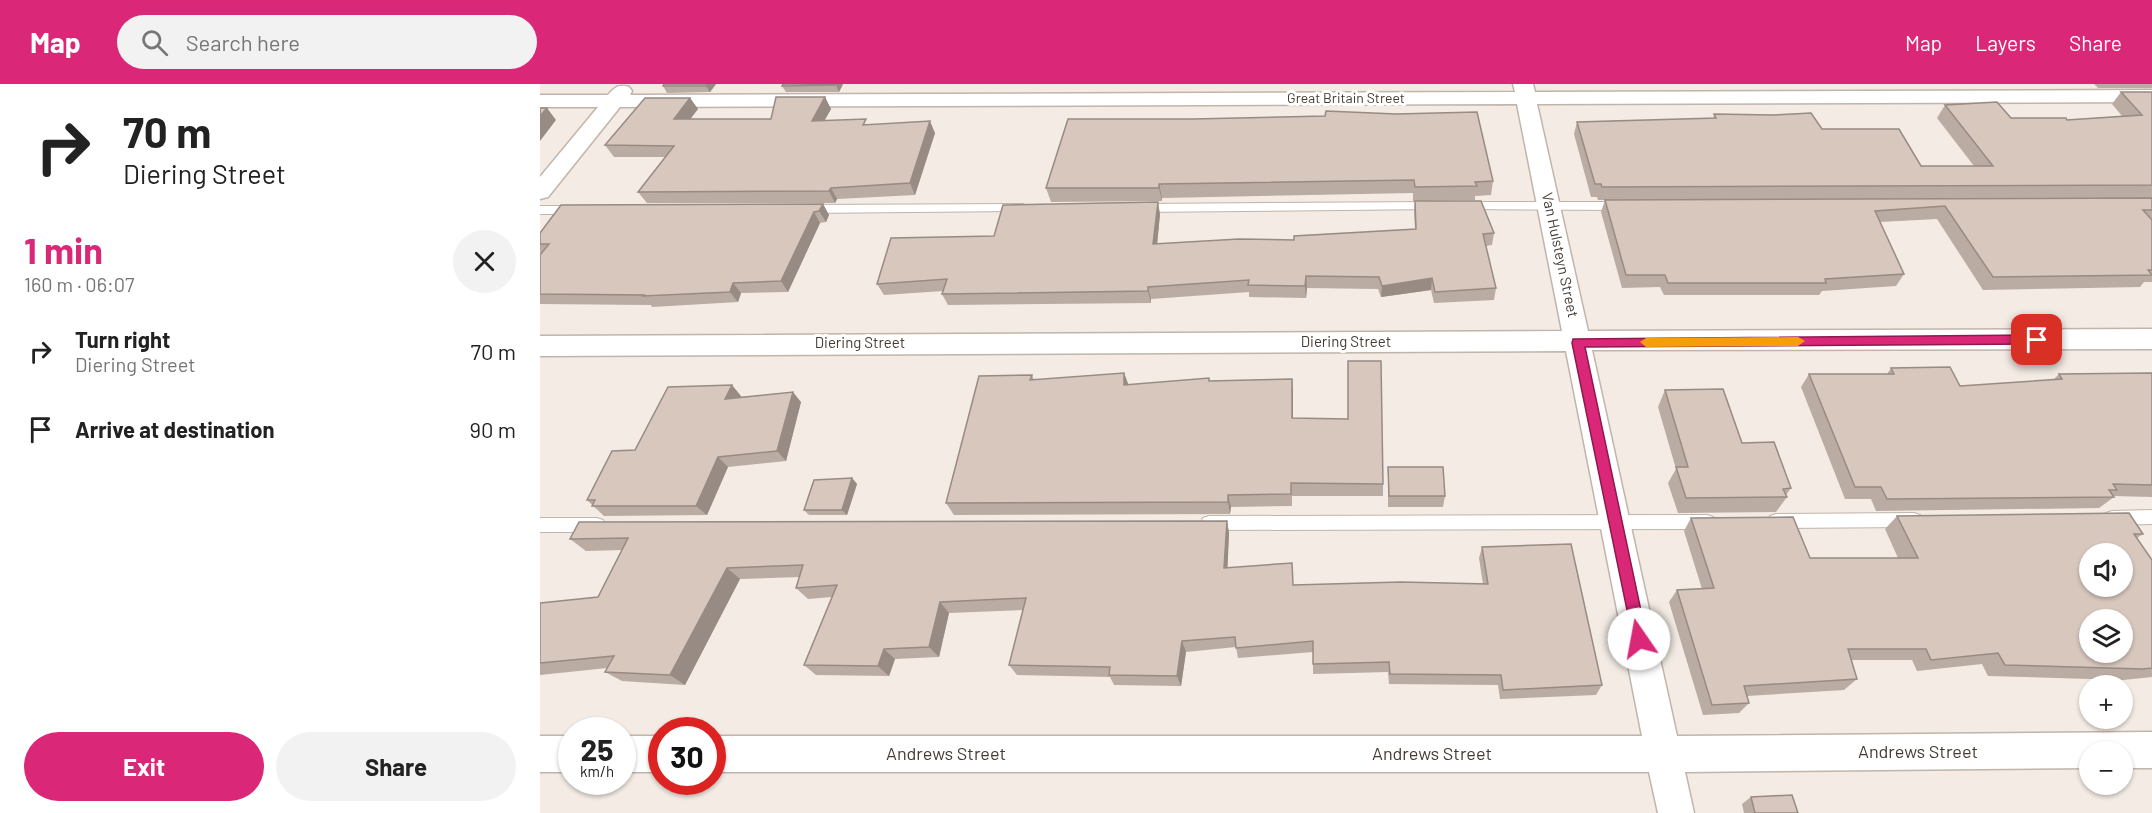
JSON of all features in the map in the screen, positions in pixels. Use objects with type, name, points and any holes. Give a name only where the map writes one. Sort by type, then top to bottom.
[{"type":"street","name":"Great Britain Street","points":[[540,101],[621,92],[1524,91],[2152,96]]},
{"type":"street","name":"Van Hulsteyn Street","points":[[1524,91],[1676,813]]},
{"type":"street","points":[[540,192],[621,92]]},
{"type":"street","name":"Diering Street","points":[[540,346],[896,342],[1578,343],[2152,339]]},
{"type":"street","name":"Andrews Street","points":[[726,754],[1664,754],[2152,750]]},
{"type":"street","points":[[540,754],[558,754]]},
{"type":"lane","points":[[1125,208],[1632,206]]},
{"type":"lane","points":[[791,209],[1030,208]]},
{"type":"lane","points":[[540,210],[588,210]]},
{"type":"lane","points":[[2092,518],[2152,517]]},
{"type":"lane","points":[[1758,522],[1925,520]]},
{"type":"lane","points":[[1199,523],[1722,522]]},
{"type":"lane","points":[[540,525],[610,525]]},
{"type":"building","points":[[664,84],[707,84],[706,86],[663,86]]},
{"type":"building","points":[[783,84],[837,84],[782,86]]},
{"type":"building","points":[[2121,92],[2152,92],[2152,185],[1602,187],[1601,184],[1595,184],[1577,122],[1716,118],[1714,114],[1811,113],[1822,129],[1899,129],[1921,166],[1993,166],[1945,105],[1997,102],[2011,118],[2066,118],[2067,120],[2142,115]]},
{"type":"building","points":[[776,97],[825,97],[812,121],[866,119],[863,125],[930,121],[910,183],[831,188],[829,191],[638,192],[674,146],[605,145],[645,98],[690,98],[674,119],[771,119]]},
{"type":"building","points":[[540,108],[547,108],[540,116]]},
{"type":"building","points":[[1326,111],[1396,114],[1477,112],[1493,181],[1475,182],[1477,186],[1415,187],[1414,180],[1159,184],[1159,188],[1046,188],[1068,119],[1325,116]]},
{"type":"building","points":[[2152,198],[2152,210],[2143,210],[2152,220],[2152,270],[2148,270],[2152,275],[1993,277],[1945,206],[1875,211],[1904,274],[1825,279],[1826,283],[1668,283],[1665,275],[1626,275],[1605,200]]},
{"type":"building","points":[[1415,201],[1481,201],[1494,233],[1483,234],[1496,288],[1435,292],[1432,278],[1382,286],[1379,277],[1306,276],[1305,286],[1248,285],[1249,280],[1148,287],[1148,291],[942,294],[947,279],[877,284],[891,238],[994,236],[1003,205],[1158,202],[1153,244],[1239,239],[1294,240],[1294,236],[1416,229]]},
{"type":"building","points":[[823,204],[819,211],[814,212],[781,281],[733,283],[730,292],[643,296],[540,294],[540,255],[549,244],[540,244],[540,233],[561,205]]},
{"type":"building","points":[[1348,361],[1381,361],[1383,484],[1291,483],[1291,494],[1228,495],[1228,502],[946,503],[979,376],[1032,375],[1030,380],[1124,373],[1124,385],[1209,378],[1209,381],[1292,379],[1292,418],[1348,419]]},
{"type":"building","points":[[1950,367],[1960,386],[2062,379],[2059,374],[2152,373],[2152,485],[2113,484],[2117,490],[2109,490],[2114,497],[1887,499],[1881,487],[1855,487],[1809,374],[1894,374],[1891,368]]},
{"type":"building","points":[[732,385],[725,399],[793,392],[777,451],[718,457],[696,506],[592,506],[595,500],[587,500],[612,451],[635,450],[668,387]]},
{"type":"building","points":[[1723,389],[1742,443],[1774,442],[1791,488],[1783,489],[1787,497],[1686,498],[1676,467],[1688,467],[1665,390]]},
{"type":"building","points":[[1388,467],[1443,467],[1445,496],[1389,496]]},
{"type":"building","points":[[852,478],[842,510],[804,510],[814,480]]},
{"type":"building","points":[[2129,513],[2143,534],[2134,534],[2152,560],[2152,668],[2005,665],[1998,653],[1931,660],[1926,649],[1848,649],[1857,679],[1744,686],[1749,703],[1712,705],[1677,590],[1714,588],[1691,518],[1793,517],[1810,558],[1918,558],[1897,516]]},
{"type":"building","points":[[1227,521],[1224,568],[1292,563],[1293,585],[1401,582],[1488,584],[1482,547],[1571,544],[1602,685],[1503,690],[1501,675],[1390,674],[1389,662],[1313,664],[1313,641],[1236,648],[1235,637],[1182,641],[1177,676],[1109,675],[1110,667],[1009,665],[1026,598],[940,602],[929,647],[884,649],[878,666],[804,665],[837,585],[796,588],[803,565],[727,568],[670,675],[605,672],[614,656],[540,663],[540,603],[598,597],[628,538],[570,539],[579,522]]},
{"type":"building","points":[[1792,795],[1798,813],[1755,813],[1751,797]]},
{"type":"slow traffic","points":[[1646,342],[1798,341]]},
{"type":"route","points":[[1639,639],[1578,343],[2037,340]]}]
